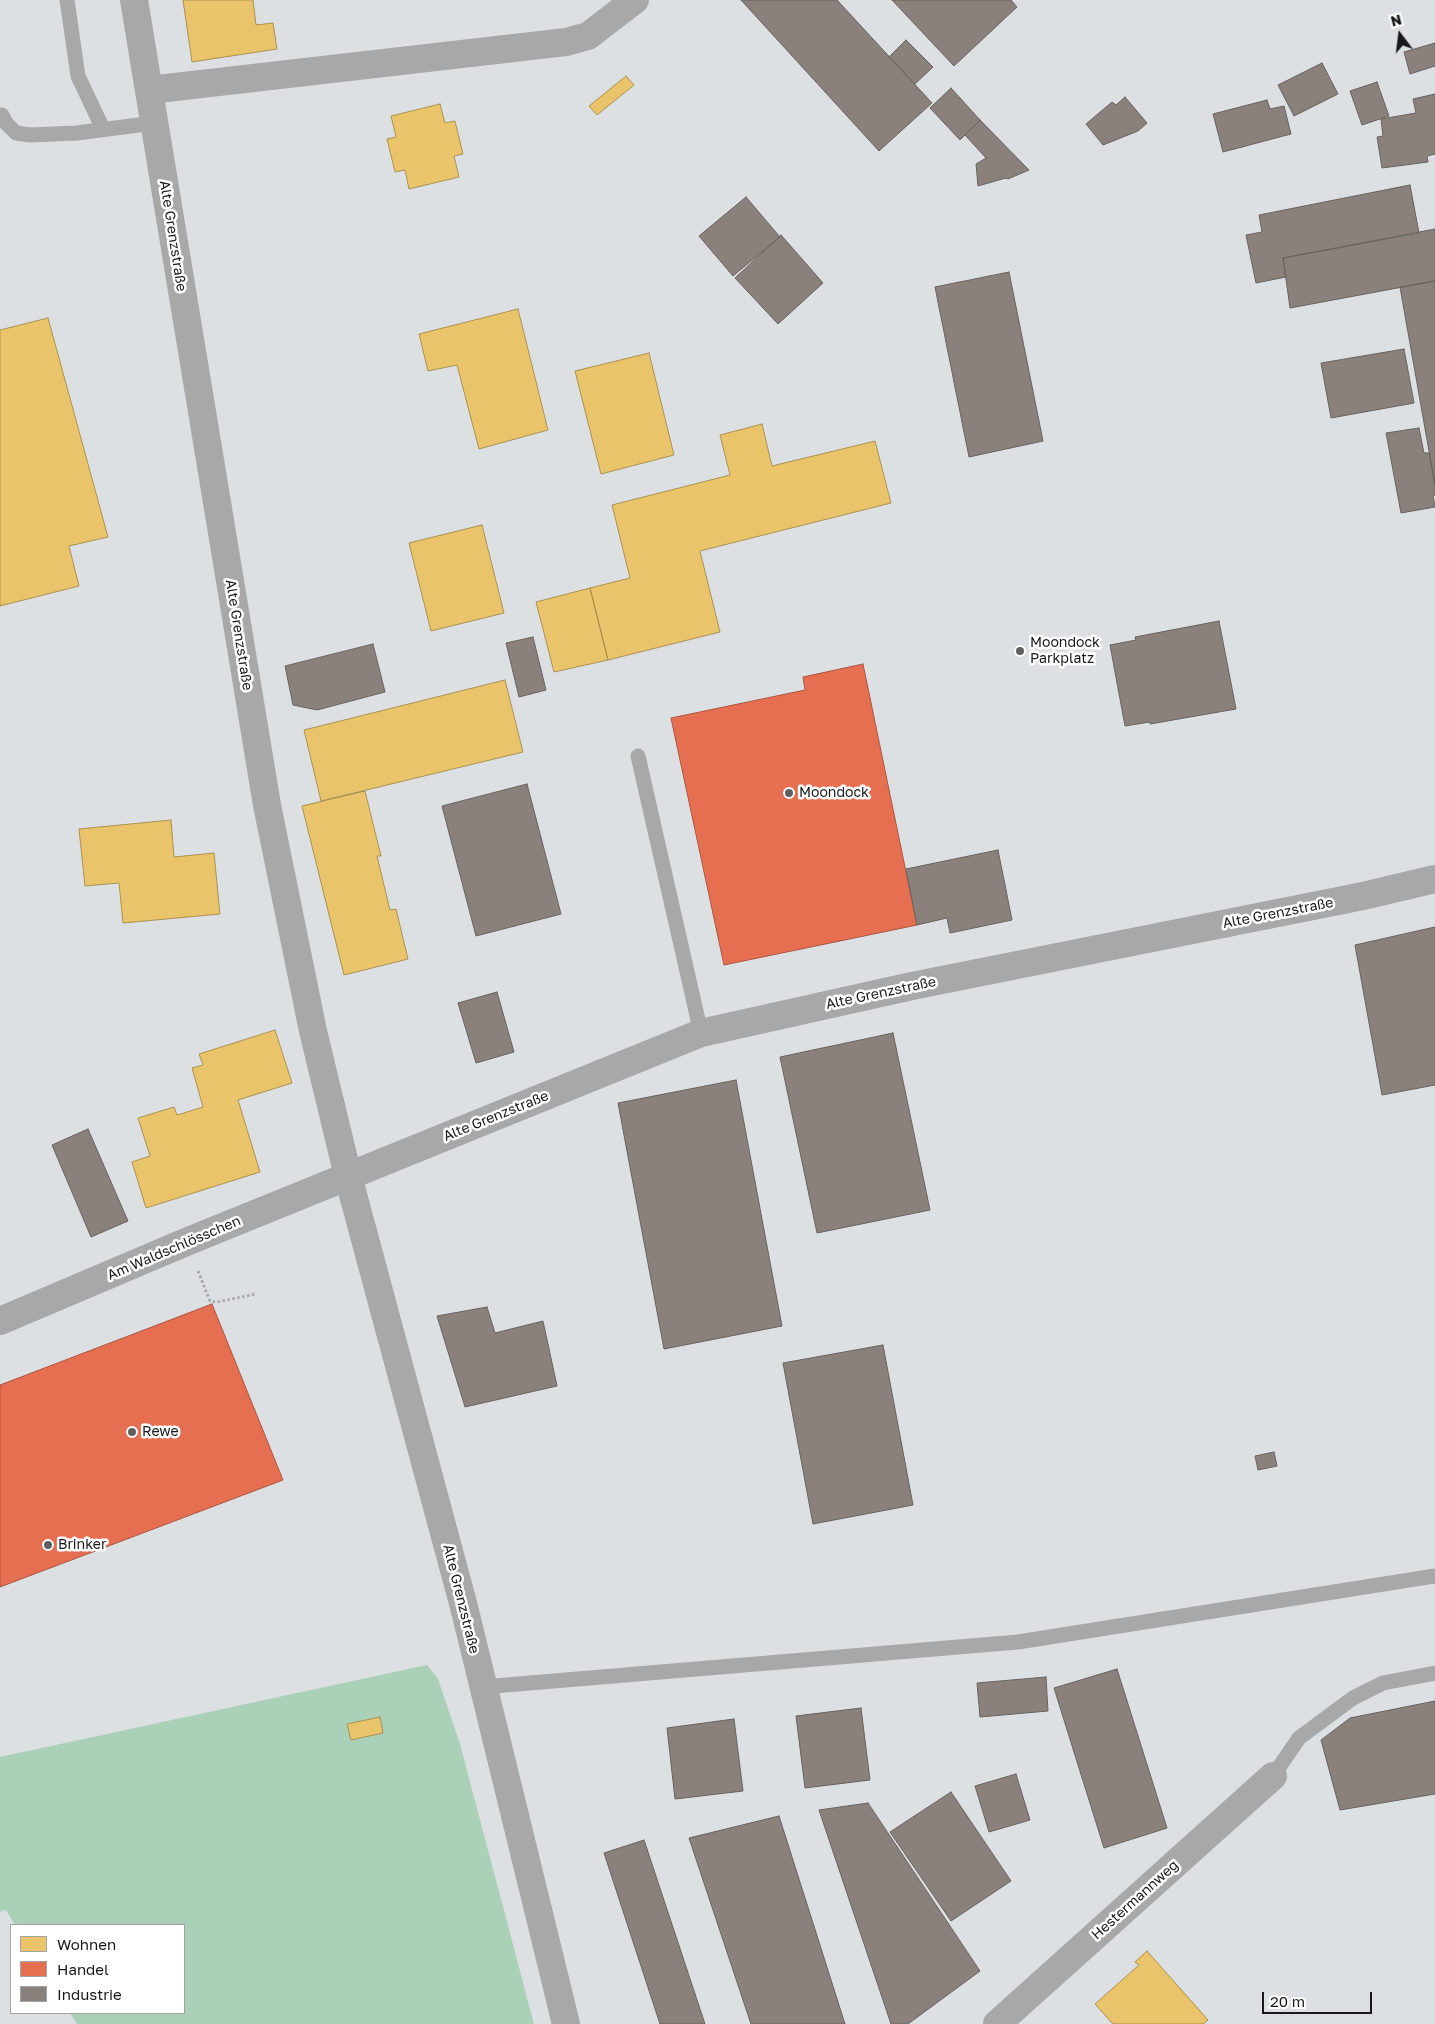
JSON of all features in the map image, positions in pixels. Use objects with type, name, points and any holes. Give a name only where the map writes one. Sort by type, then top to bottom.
[{"type":"street","name":"Alte Grenzstraße","points":[[134,0],[267,805],[313,1032],[348,1176],[464,1607],[482,1687],[566,2024]]},
{"type":"street","points":[[149,90],[566,42],[588,36],[635,0]]},
{"type":"street","name":"Alte Grenzstraße","points":[[348,1176],[701,1033],[912,986],[1363,896],[1435,879]]},
{"type":"street","name":"Am Waldschlösschen","points":[[0,1321],[348,1176]]},
{"type":"street","name":"Hestermannweg","points":[[997,2024],[1273,1776]]},
{"type":"lane","points":[[67,0],[78,76],[103,129]]},
{"type":"lane","points":[[2,114],[6,123],[16,133],[30,135],[154,123]]},
{"type":"lane","points":[[638,756],[701,1033]]},
{"type":"lane","points":[[482,1687],[1018,1642],[1435,1576]]},
{"type":"lane","points":[[1273,1776],[1299,1738],[1352,1698],[1383,1683],[1435,1674]]},
{"type":"path","points":[[186,1242],[210,1301],[217,1302],[256,1294]]},
{"type":"green space","points":[[427,1665],[438,1679],[460,1744],[534,2024],[77,2024],[71,2014],[185,2014],[185,1924],[14,1924],[6,1910],[0,1911],[0,1757]]},
{"type":"building: Wohnen","points":[[183,0],[253,0],[256,25],[273,23],[277,49],[192,62]]},
{"type":"building: Wohnen","points":[[626,76],[634,85],[597,115],[589,106]]},
{"type":"building: Wohnen","points":[[440,104],[445,123],[455,121],[463,154],[454,156],[459,177],[409,189],[405,170],[395,172],[387,139],[396,137],[391,116]]},
{"type":"building: Wohnen","points":[[518,309],[548,430],[479,449],[457,365],[428,371],[419,334]]},
{"type":"building: Wohnen","points":[[48,318],[108,537],[69,546],[79,586],[0,606],[0,330]]},
{"type":"building: Wohnen","points":[[649,353],[674,455],[601,474],[575,371]]},
{"type":"building: Wohnen","points":[[762,424],[772,466],[875,441],[891,503],[700,551],[720,632],[608,660],[590,588],[630,578],[612,505],[730,475],[720,435]]},
{"type":"building: Wohnen","points":[[482,525],[504,613],[431,631],[409,543]]},
{"type":"building: Wohnen","points":[[590,588],[608,660],[554,672],[536,602]]},
{"type":"building: Wohnen","points":[[505,680],[523,752],[321,801],[304,730]]},
{"type":"building: Wohnen","points":[[365,791],[381,856],[377,856],[390,910],[396,909],[408,959],[344,975],[302,806]]},
{"type":"building: Wohnen","points":[[171,820],[174,857],[214,853],[220,914],[123,923],[119,883],[85,886],[79,829]]},
{"type":"building: Wohnen","points":[[275,1030],[292,1083],[238,1100],[260,1172],[146,1208],[132,1162],[150,1156],[138,1118],[174,1107],[177,1115],[203,1107],[192,1068],[203,1065],[199,1054]]},
{"type":"building: Wohnen","points":[[380,1717],[383,1733],[351,1740],[347,1724]]},
{"type":"building: Wohnen","points":[[1147,1951],[1208,2020],[1203,2024],[1113,2024],[1095,2004],[1139,1965],[1135,1962]]},
{"type":"building: Handel","name":"Moondock","points":[[863,664],[917,925],[724,965],[671,718],[805,690],[803,677]]},
{"type":"building: Handel","name":"Rewe","points":[[212,1304],[283,1480],[0,1587],[0,1385]]},
{"type":"building: Industrie","points":[[741,0],[837,0],[932,103],[879,151]]},
{"type":"building: Industrie","points":[[892,0],[1011,0],[1017,7],[954,66]]},
{"type":"building: Industrie","points":[[906,40],[933,67],[915,84],[889,57]]},
{"type":"building: Industrie","points":[[1435,43],[1435,66],[1410,74],[1404,52]]},
{"type":"building: Industrie","points":[[1322,63],[1338,94],[1294,116],[1278,85]]},
{"type":"building: Industrie","points":[[1377,82],[1389,116],[1362,125],[1350,91]]},
{"type":"building: Industrie","points":[[951,88],[980,120],[960,140],[930,108]]},
{"type":"building: Industrie","points":[[1435,94],[1435,154],[1427,156],[1428,162],[1382,168],[1377,137],[1383,136],[1381,119],[1416,113],[1413,99]]},
{"type":"building: Industrie","points":[[1125,97],[1147,123],[1138,131],[1103,145],[1086,124],[1112,102],[1116,105]]},
{"type":"building: Industrie","points":[[1267,100],[1270,109],[1284,106],[1291,134],[1223,152],[1213,114]]},
{"type":"building: Industrie","points":[[980,120],[1029,170],[1008,179],[978,186],[976,164],[986,158],[965,135]]},
{"type":"building: Industrie","points":[[1410,185],[1419,233],[1283,258],[1286,277],[1256,283],[1246,235],[1262,232],[1259,215]]},
{"type":"building: Industrie","points":[[746,197],[780,237],[733,276],[699,236]]},
{"type":"building: Industrie","points":[[1435,229],[1435,281],[1290,308],[1283,258]]},
{"type":"building: Industrie","points":[[781,235],[823,283],[778,324],[735,278]]},
{"type":"building: Industrie","points":[[1009,272],[1043,441],[969,457],[935,287]]},
{"type":"building: Industrie","points":[[1435,281],[1435,485],[1400,287]]},
{"type":"building: Industrie","points":[[1404,349],[1414,403],[1331,418],[1321,363]]},
{"type":"building: Industrie","points":[[1419,428],[1424,453],[1429,453],[1435,485],[1435,495],[1433,495],[1435,507],[1401,513],[1386,433]]},
{"type":"building: Industrie","points":[[1219,621],[1236,709],[1150,724],[1150,722],[1125,726],[1110,645],[1136,640],[1135,637]]},
{"type":"building: Industrie","points":[[533,637],[546,690],[519,697],[506,643]]},
{"type":"building: Industrie","points":[[373,644],[385,692],[317,710],[293,705],[285,666]]},
{"type":"building: Industrie","points":[[527,784],[561,914],[476,936],[442,806]]},
{"type":"building: Industrie","points":[[998,850],[1012,920],[950,933],[947,918],[917,925],[906,869]]},
{"type":"building: Industrie","points":[[1435,927],[1435,1085],[1382,1095],[1355,945]]},
{"type":"building: Industrie","points":[[497,992],[514,1052],[476,1063],[458,1003]]},
{"type":"building: Industrie","points":[[893,1033],[930,1210],[817,1233],[780,1057]]},
{"type":"building: Industrie","points":[[736,1080],[782,1326],[664,1349],[618,1103]]},
{"type":"building: Industrie","points":[[88,1129],[128,1221],[91,1237],[52,1145]]},
{"type":"building: Industrie","points":[[487,1307],[495,1333],[543,1321],[557,1386],[465,1407],[437,1316]]},
{"type":"building: Industrie","points":[[883,1345],[913,1505],[813,1524],[783,1363]]},
{"type":"building: Industrie","points":[[1274,1452],[1277,1466],[1258,1470],[1255,1456]]},
{"type":"building: Industrie","points":[[1117,1669],[1167,1828],[1104,1848],[1054,1688]]},
{"type":"building: Industrie","points":[[1046,1677],[1048,1711],[980,1717],[977,1683]]},
{"type":"building: Industrie","points":[[1435,1701],[1435,1794],[1340,1810],[1321,1740],[1350,1718]]},
{"type":"building: Industrie","points":[[861,1708],[870,1780],[805,1788],[796,1716]]},
{"type":"building: Industrie","points":[[734,1719],[743,1791],[675,1799],[667,1728]]},
{"type":"building: Industrie","points":[[1016,1774],[1030,1820],[989,1832],[975,1786]]},
{"type":"building: Industrie","points":[[951,1792],[1011,1881],[951,1921],[890,1832]]},
{"type":"building: Industrie","points":[[868,1803],[980,1971],[908,2024],[891,2024],[819,1810]]},
{"type":"building: Industrie","points":[[779,1816],[845,2024],[751,2024],[689,1838]]},
{"type":"building: Industrie","points":[[644,1840],[705,2024],[660,2024],[604,1853]]},
{"type":"place","name":"Moondock Parkplatz","points":[[1020,651]]},
{"type":"place","name":"Moondock","points":[[789,793]]},
{"type":"place","name":"Rewe","points":[[132,1432]]},
{"type":"place","name":"Brinker","points":[[48,1545]]}]
